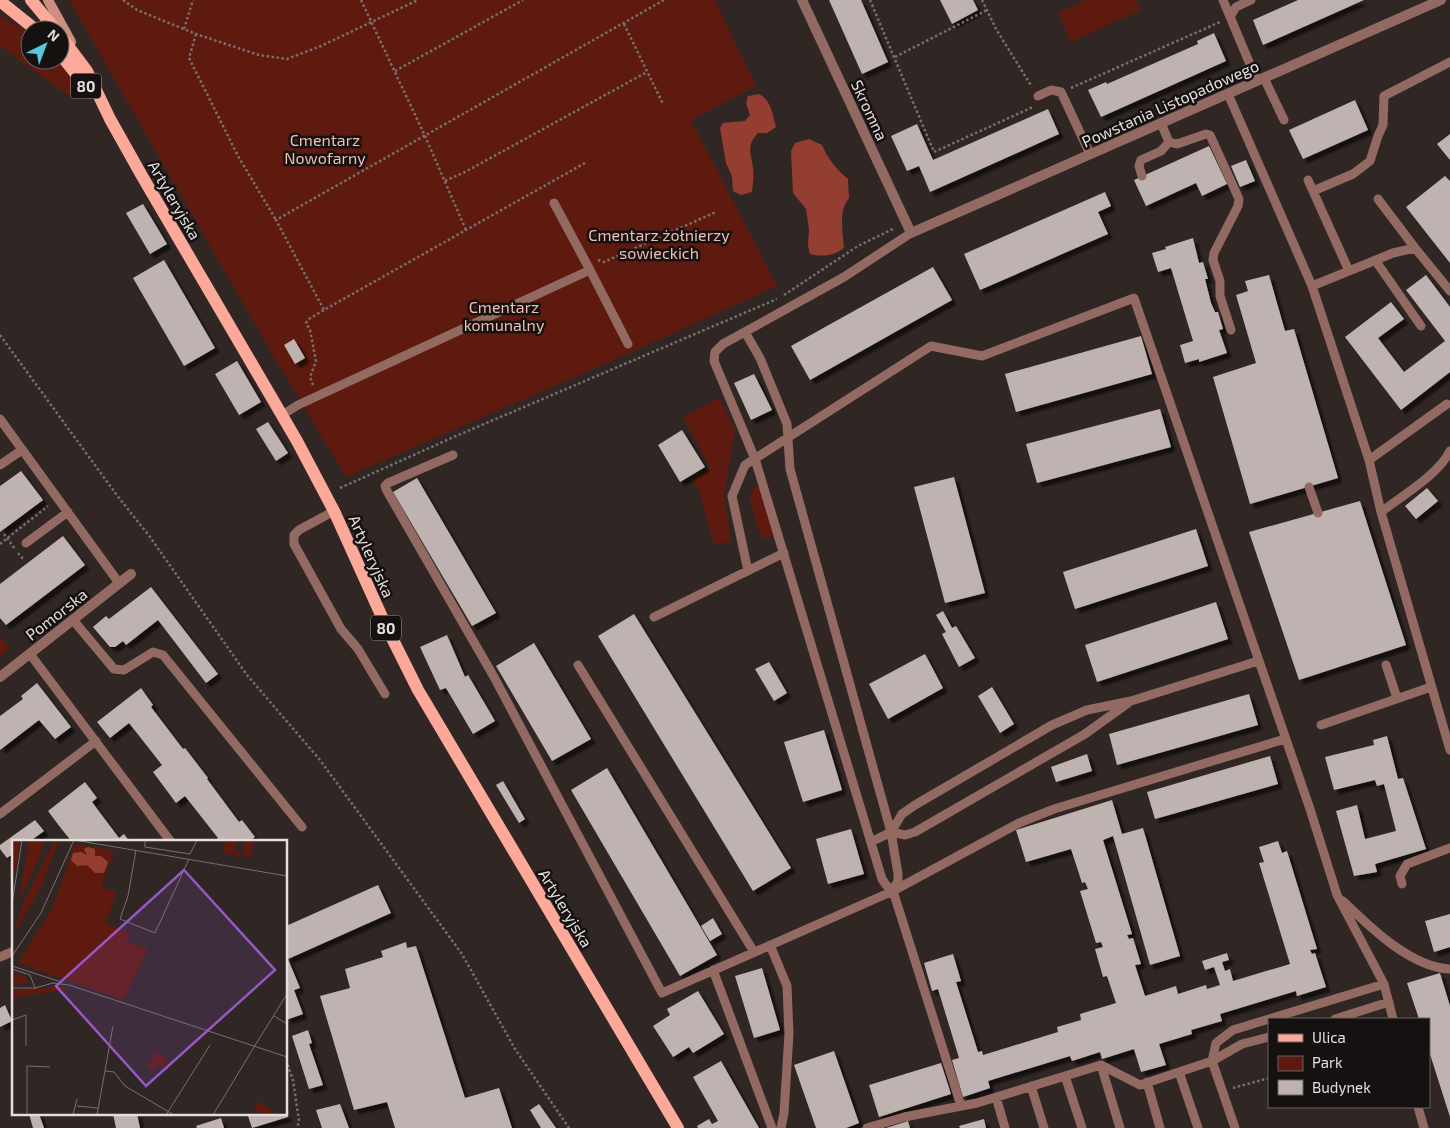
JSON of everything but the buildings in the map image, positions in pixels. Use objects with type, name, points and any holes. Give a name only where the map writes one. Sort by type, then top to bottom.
[{"type":"main road","points":[[31,0],[48,20]]},
{"type":"main road","points":[[0,1],[24,20]]},
{"type":"main road","name":"80","points":[[70,48],[87,71]]},
{"type":"main road","name":"80","points":[[70,66],[110,120]]},
{"type":"main road","name":"Artyleryjska","points":[[87,71],[110,120],[282,415],[334,511],[386,628],[418,690],[678,1128]]},
{"type":"street","points":[[48,0],[87,71]]},
{"type":"street","name":"Skromna","points":[[802,0],[911,233]]},
{"type":"street","name":"Powstania Listopadowego","points":[[911,233],[1441,0]]},
{"type":"street","name":"Pomorska","points":[[0,677],[131,574]]},
{"type":"lane","points":[[1223,0],[1261,79],[1284,120]]},
{"type":"lane","points":[[1230,17],[1236,7],[1251,0]]},
{"type":"lane","points":[[1313,191],[1354,174],[1370,161],[1383,125],[1384,96],[1450,62]]},
{"type":"lane","points":[[1038,96],[1052,90],[1061,92],[1090,154]]},
{"type":"lane","points":[[1228,94],[1312,286],[1369,460],[1381,512],[1450,750]]},
{"type":"lane","points":[[1161,123],[1169,142]]},
{"type":"lane","points":[[1169,142],[1177,144],[1206,134],[1210,135],[1239,199],[1238,206],[1214,253],[1213,260],[1220,281],[1220,296],[1232,330]]},
{"type":"lane","points":[[1142,176],[1139,166],[1142,160],[1161,151],[1169,142]]},
{"type":"lane","points":[[1308,180],[1350,271]]},
{"type":"lane","points":[[1378,200],[1450,291]]},
{"type":"lane","points":[[554,202],[628,344]]},
{"type":"lane","points":[[911,233],[844,277],[723,344],[715,352],[714,361],[755,459],[870,842],[882,879],[893,891],[960,1106]]},
{"type":"lane","points":[[1312,286],[1374,260],[1415,248]]},
{"type":"lane","points":[[1374,260],[1421,326]]},
{"type":"lane","points":[[282,415],[318,396],[589,268]]},
{"type":"lane","points":[[748,571],[732,496],[745,465],[931,346],[982,356],[1134,298],[1310,809],[1337,895],[1384,984],[1393,1018]]},
{"type":"lane","points":[[745,332],[760,358],[786,424],[790,469],[891,832],[898,874],[898,881],[893,891]]},
{"type":"lane","points":[[1369,460],[1449,404]]},
{"type":"lane","points":[[0,419],[119,583]]},
{"type":"lane","points":[[0,465],[22,450]]},
{"type":"lane","points":[[1381,512],[1427,476],[1446,459],[1450,451]]},
{"type":"lane","points":[[453,456],[388,482],[385,486],[387,492],[494,677],[662,993],[893,891],[1019,823],[1054,809],[1285,739]]},
{"type":"lane","points":[[1309,487],[1318,513]]},
{"type":"lane","points":[[334,511],[299,530],[294,535],[294,544],[341,628],[358,649],[386,694]]},
{"type":"lane","points":[[26,543],[68,512]]},
{"type":"lane","points":[[654,617],[784,553]]},
{"type":"lane","points":[[73,620],[114,669],[124,670],[153,652],[162,655],[302,827]]},
{"type":"lane","points":[[30,654],[170,840]]},
{"type":"lane","points":[[870,842],[891,832],[902,814],[909,809],[1052,724],[1087,710],[1131,701],[1258,661]]},
{"type":"lane","points":[[1386,665],[1397,698]]},
{"type":"lane","points":[[578,666],[754,952]]},
{"type":"lane","points":[[1321,725],[1431,687]]},
{"type":"lane","points":[[891,832],[905,835],[915,832],[1085,734],[1131,701]]},
{"type":"lane","points":[[0,814],[96,741]]},
{"type":"lane","points":[[1402,884],[1400,876],[1407,864],[1450,848]]},
{"type":"lane","points":[[1337,895],[1375,933],[1412,958],[1444,969],[1450,969]]},
{"type":"lane","points":[[770,946],[787,986],[790,1034],[782,1128]]},
{"type":"lane","points":[[0,957],[12,952]]},
{"type":"lane","points":[[713,970],[772,1128]]},
{"type":"lane","points":[[1272,1018],[1384,984]]},
{"type":"lane","points":[[1339,1018],[1389,1002]]},
{"type":"lane","points":[[1235,1128],[1212,1061],[1216,1043],[1233,1030],[1268,1019]]},
{"type":"lane","points":[[867,1128],[904,1117],[996,1097],[1101,1065],[1140,1084],[1212,1061],[1242,1044],[1268,1037]]},
{"type":"lane","points":[[1101,1065],[1120,1128]]},
{"type":"lane","points":[[1179,1072],[1198,1128]]},
{"type":"lane","points":[[1065,1076],[1082,1128]]},
{"type":"lane","points":[[1147,1082],[1160,1128]]},
{"type":"lane","points":[[1031,1086],[1044,1128]]},
{"type":"lane","points":[[996,1097],[1005,1128]]},
{"type":"lane","points":[[1418,1108],[1424,1128]]},
{"type":"path","points":[[123,0],[137,10],[184,30],[259,56],[287,60],[418,0]]},
{"type":"path","points":[[184,30],[193,0]]},
{"type":"path","points":[[361,0],[425,136],[466,230]]},
{"type":"path","points":[[395,71],[523,0]]},
{"type":"path","points":[[276,220],[664,0]]},
{"type":"path","points":[[870,0],[934,152],[1042,103],[996,29],[982,0]]},
{"type":"path","points":[[895,57],[987,10]]},
{"type":"path","points":[[1061,92],[1230,17]]},
{"type":"path","points":[[624,24],[663,104]]},
{"type":"path","points":[[196,34],[189,58],[238,156],[276,220],[324,310]]},
{"type":"path","points":[[444,181],[474,167],[647,72]]},
{"type":"path","points":[[318,396],[310,377],[316,361],[310,330],[306,323],[309,319],[585,164]]},
{"type":"path","points":[[589,268],[597,259],[604,262],[716,212]]},
{"type":"path","points":[[340,488],[465,432],[780,298],[858,246],[898,226]]},
{"type":"path","points":[[0,334],[116,494],[150,537],[248,675],[320,760],[462,954],[515,1049],[569,1128]]},
{"type":"path","points":[[0,544],[58,498]]},
{"type":"path","points":[[288,1067],[294,1088],[299,1121],[297,1128]]},
{"type":"path","points":[[1222,1091],[1268,1078]]},
{"type":"green space","name":"Cmentarz Nowofarny","points":[[69,0],[715,0],[756,86],[691,120],[777,286],[623,356],[346,477],[268,347]]},
{"type":"green space","points":[[1085,0],[1136,0],[1141,10],[1071,42],[1058,12]]},
{"type":"green space","points":[[0,16],[20,26],[20,60],[0,46]]},
{"type":"green space","points":[[33,70],[64,70],[77,85],[76,89],[69,96]]},
{"type":"green space","points":[[719,398],[735,429],[724,495],[731,541],[714,545],[700,493],[692,479],[710,468],[683,417]]},
{"type":"green space","points":[[758,486],[761,488],[774,531],[771,538],[763,538],[759,533],[750,499],[752,490]]},
{"type":"green space","points":[[0,636],[10,648],[0,656]]},
{"type":"shaded area","points":[[759,94],[769,104],[776,127],[767,133],[758,133],[754,138],[750,150],[753,174],[752,192],[741,195],[733,191],[732,176],[726,163],[720,128],[723,123],[745,121],[750,115],[746,103],[748,96]]},
{"type":"shaded area","points":[[809,139],[822,145],[833,164],[848,179],[849,198],[842,215],[844,248],[828,255],[810,254],[806,209],[793,193],[791,151],[795,143]]},
{"type":"park label","name":"Cmentarz żołnierzy sowieckich","points":[[659,243]]},
{"type":"park label","name":"Cmentarz komunalny","points":[[504,315]]}]
